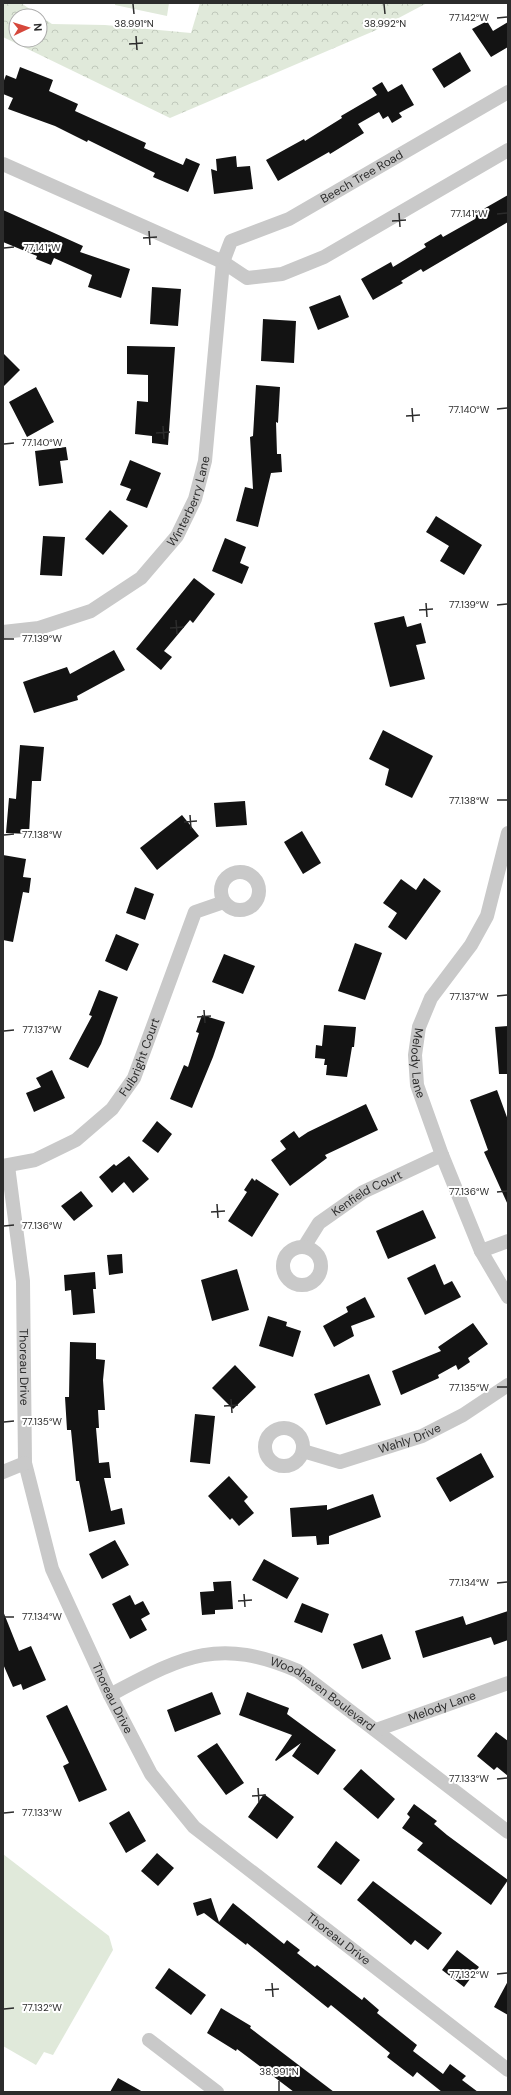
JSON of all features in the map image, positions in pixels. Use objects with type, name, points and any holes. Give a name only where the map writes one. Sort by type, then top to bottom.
[{"type":"street","name":"Beech Tree Road","points":[[223,262],[231,241],[290,219],[508,92]]},
{"type":"street","points":[[3,164],[223,262],[247,278],[282,274],[324,257],[508,150]]},
{"type":"street","name":"Winterberry Lane","points":[[3,632],[39,628],[91,611],[141,578],[177,536],[195,499],[205,461],[223,262]]},
{"type":"street","name":"Melody Lane","points":[[508,833],[487,916],[471,945],[431,998],[419,1027],[415,1055],[418,1085],[442,1155],[481,1251],[508,1297]]},
{"type":"street","name":"Fulbright Court","points":[[6,1166],[35,1160],[76,1140],[112,1109],[134,1078],[195,912],[224,902]]},
{"type":"street","name":"Kenfield Court","points":[[304,1247],[319,1223],[363,1192],[442,1155]]},
{"type":"street","name":"Thoreau Drive","points":[[6,1166],[23,1281],[25,1463],[52,1569],[110,1695],[151,1774],[194,1828],[508,2070]]},
{"type":"street","points":[[481,1251],[508,1241]]},
{"type":"street","name":"Wahly Drive","points":[[303,1450],[340,1462],[422,1436],[463,1415],[508,1384]]},
{"type":"street","points":[[3,1472],[25,1463]]},
{"type":"street","name":"Woodhaven Boulevard","points":[[110,1695],[164,1667],[188,1658],[216,1653],[245,1654],[274,1661],[298,1671],[508,1832]]},
{"type":"street","name":"Melody Lane","points":[[376,1730],[508,1683]]},
{"type":"street","points":[[149,2040],[201,2087],[217,2092]]},
{"type":"green space","points":[[3,3],[21,3],[28,8],[8,8],[8,39],[3,37]]},
{"type":"green space","points":[[115,3],[169,3],[167,16],[115,5]]},
{"type":"green space","points":[[200,3],[427,3],[374,31],[170,118],[26,48],[48,48],[48,21],[52,24],[105,25],[191,33]]},
{"type":"green space","points":[[3,1854],[109,1936],[113,1950],[53,2055],[44,2052],[36,2065],[3,2046]]},
{"type":"building","points":[[487,21],[493,31],[508,22],[508,47],[491,57],[472,29]]},
{"type":"building","points":[[460,52],[471,71],[444,88],[432,69]]},
{"type":"building","points":[[20,67],[53,80],[49,91],[78,104],[75,111],[146,143],[144,148],[183,165],[186,158],[200,164],[188,192],[153,177],[155,173],[88,140],[87,142],[55,126],[8,109],[13,98],[3,94],[3,83],[6,75],[16,79]]},
{"type":"building","points":[[382,82],[388,92],[402,84],[414,105],[399,113],[402,117],[392,123],[388,116],[383,119],[379,112],[358,124],[364,133],[330,154],[329,152],[278,181],[266,160],[304,139],[305,141],[342,118],[341,116],[377,95],[372,88]]},
{"type":"building","points":[[236,156],[237,167],[250,166],[253,189],[214,194],[211,169],[217,171],[216,159]]},
{"type":"building","points":[[508,195],[508,222],[423,272],[421,269],[401,281],[403,283],[373,300],[361,279],[391,262],[393,267],[426,247],[424,244],[441,234],[443,237],[475,219],[473,215]]},
{"type":"building","points":[[3,210],[83,246],[80,252],[130,269],[121,298],[88,287],[92,275],[54,258],[51,265],[36,259],[37,256],[3,242]]},
{"type":"building","points":[[152,287],[181,289],[178,326],[150,324]]},
{"type":"building","points":[[340,295],[349,317],[318,330],[309,307]]},
{"type":"building","points":[[263,319],[296,321],[294,363],[261,361]]},
{"type":"building","points":[[127,346],[175,347],[168,445],[152,443],[152,436],[135,434],[137,401],[148,402],[148,375],[127,374]]},
{"type":"building","points":[[3,353],[20,370],[3,387]]},
{"type":"building","points":[[256,385],[280,387],[278,423],[276,422],[277,454],[281,454],[282,472],[271,473],[258,527],[236,521],[245,487],[253,489],[250,437],[253,436]]},
{"type":"building","points":[[36,387],[54,422],[27,437],[9,402]]},
{"type":"building","points":[[66,447],[68,460],[60,461],[63,483],[39,486],[35,451]]},
{"type":"building","points":[[130,460],[161,473],[147,508],[126,500],[131,489],[120,485]]},
{"type":"building","points":[[110,510],[128,526],[103,555],[85,539]]},
{"type":"building","points":[[436,516],[482,545],[464,575],[440,561],[449,546],[426,532]]},
{"type":"building","points":[[43,536],[65,537],[62,576],[40,575]]},
{"type":"building","points":[[225,538],[246,547],[240,563],[249,567],[242,584],[212,571]]},
{"type":"building","points":[[194,578],[215,594],[193,623],[190,620],[164,651],[172,657],[161,670],[136,649]]},
{"type":"building","points":[[404,616],[407,627],[421,623],[426,643],[416,645],[425,679],[390,687],[374,623]]},
{"type":"building","points":[[114,650],[125,670],[77,696],[78,700],[34,713],[23,682],[67,667],[70,674]]},
{"type":"building","points":[[383,730],[433,756],[412,798],[385,785],[389,769],[369,759]]},
{"type":"building","points":[[20,745],[44,747],[41,781],[32,781],[29,834],[6,833],[9,798],[16,799]]},
{"type":"building","points":[[245,801],[247,825],[216,827],[214,803]]},
{"type":"building","points":[[182,815],[199,836],[157,870],[140,848]]},
{"type":"building","points":[[302,831],[321,863],[303,874],[284,842]]},
{"type":"building","points":[[3,855],[26,859],[23,877],[31,878],[29,893],[23,892],[13,942],[3,940]]},
{"type":"building","points":[[424,878],[441,891],[406,940],[388,927],[397,913],[383,903],[401,879],[416,890]]},
{"type":"building","points":[[135,887],[154,894],[145,920],[126,913]]},
{"type":"building","points":[[116,934],[139,944],[127,971],[105,961]]},
{"type":"building","points":[[355,943],[382,953],[365,1000],[338,991]]},
{"type":"building","points":[[224,954],[255,966],[243,994],[212,982]]},
{"type":"building","points":[[99,990],[118,997],[101,1044],[88,1068],[69,1059],[92,1016],[89,1015]]},
{"type":"building","points":[[202,1015],[225,1022],[213,1057],[192,1108],[170,1099],[184,1065],[188,1067],[199,1033],[196,1032]]},
{"type":"building","points":[[324,1025],[356,1027],[354,1047],[352,1047],[347,1077],[326,1075],[327,1065],[324,1065],[325,1059],[315,1058],[316,1045],[322,1046]]},
{"type":"building","points":[[508,1026],[508,1074],[499,1074],[495,1027]]},
{"type":"building","points":[[52,1070],[65,1098],[34,1112],[26,1093],[41,1087],[36,1078]]},
{"type":"building","points":[[497,1090],[508,1120],[508,1205],[484,1152],[488,1150],[470,1100]]},
{"type":"building","points":[[366,1104],[378,1130],[325,1155],[327,1158],[290,1186],[271,1160],[286,1149],[280,1141],[294,1131],[299,1138],[308,1132]]},
{"type":"building","points":[[157,1121],[172,1134],[158,1153],[142,1141]]},
{"type":"building","points":[[129,1156],[149,1179],[133,1193],[124,1182],[112,1193],[99,1177],[114,1164],[116,1166]]},
{"type":"building","points":[[252,1178],[279,1194],[252,1237],[228,1221],[247,1192],[244,1190]]},
{"type":"building","points":[[81,1191],[93,1206],[74,1221],[61,1206]]},
{"type":"building","points":[[423,1210],[436,1238],[388,1259],[376,1231]]},
{"type":"building","points":[[122,1254],[123,1273],[109,1275],[107,1255]]},
{"type":"building","points":[[435,1264],[444,1285],[452,1281],[461,1297],[425,1315],[407,1278]]},
{"type":"building","points":[[237,1269],[249,1310],[212,1321],[201,1280]]},
{"type":"building","points":[[95,1272],[96,1289],[93,1289],[95,1313],[73,1315],[71,1290],[65,1291],[64,1275]]},
{"type":"building","points":[[365,1297],[375,1317],[351,1326],[354,1336],[334,1347],[323,1326],[348,1312],[346,1307]]},
{"type":"building","points":[[268,1316],[287,1322],[286,1326],[301,1331],[293,1357],[259,1346]]},
{"type":"building","points":[[473,1323],[488,1344],[468,1358],[470,1362],[458,1370],[456,1365],[438,1375],[439,1378],[401,1395],[392,1371],[441,1351],[438,1347]]},
{"type":"building","points":[[70,1342],[96,1343],[96,1359],[105,1360],[103,1380],[105,1410],[98,1410],[99,1428],[96,1428],[99,1463],[109,1462],[111,1478],[104,1478],[111,1511],[122,1508],[125,1524],[89,1532],[79,1481],[76,1481],[71,1430],[67,1430],[65,1397],[69,1397]]},
{"type":"building","points":[[235,1365],[256,1387],[233,1409],[212,1388]]},
{"type":"building","points":[[369,1374],[381,1405],[326,1425],[314,1394]]},
{"type":"building","points":[[195,1414],[215,1416],[210,1464],[190,1462]]},
{"type":"building","points":[[481,1453],[494,1477],[450,1502],[436,1478]]},
{"type":"building","points":[[229,1476],[248,1497],[244,1501],[254,1513],[239,1526],[232,1518],[230,1520],[208,1496]]},
{"type":"building","points":[[373,1494],[381,1517],[329,1536],[329,1544],[317,1545],[316,1536],[292,1537],[290,1508],[327,1505],[327,1510]]},
{"type":"building","points":[[115,1540],[129,1565],[102,1579],[89,1554]]},
{"type":"building","points":[[264,1559],[299,1578],[287,1599],[252,1580]]},
{"type":"building","points":[[231,1581],[233,1609],[215,1610],[215,1614],[202,1615],[200,1592],[214,1591],[213,1582]]},
{"type":"building","points":[[130,1595],[135,1605],[143,1601],[150,1614],[141,1619],[147,1630],[130,1639],[112,1604]]},
{"type":"building","points":[[302,1603],[329,1614],[322,1633],[294,1622]]},
{"type":"building","points":[[3,1611],[19,1651],[31,1646],[46,1680],[23,1690],[21,1684],[13,1687],[3,1664]]},
{"type":"building","points":[[508,1611],[508,1640],[494,1645],[491,1637],[423,1658],[415,1631],[463,1616],[466,1625]]},
{"type":"building","points":[[382,1634],[391,1659],[362,1669],[353,1644]]},
{"type":"building","points":[[212,1692],[221,1714],[175,1732],[167,1710]]},
{"type":"building","points":[[247,1692],[289,1708],[287,1714],[336,1750],[318,1775],[292,1756],[301,1743],[276,1761],[275,1760],[292,1735],[239,1715]]},
{"type":"building","points":[[67,1705],[107,1790],[79,1802],[63,1766],[69,1763],[46,1716]]},
{"type":"building","points":[[496,1732],[508,1741],[508,1776],[497,1767],[494,1770],[477,1756]]},
{"type":"building","points":[[217,1743],[244,1783],[226,1795],[197,1756]]},
{"type":"building","points":[[361,1769],[395,1799],[378,1819],[343,1789]]},
{"type":"building","points":[[264,1794],[294,1817],[277,1839],[248,1817]]},
{"type":"building","points":[[414,1804],[437,1821],[434,1824],[447,1835],[508,1880],[491,1905],[417,1850],[423,1843],[402,1828],[410,1817],[407,1814]]},
{"type":"building","points":[[129,1811],[146,1841],[126,1853],[109,1823]]},
{"type":"building","points":[[336,1841],[360,1860],[341,1885],[317,1867]]},
{"type":"building","points":[[157,1853],[174,1868],[158,1886],[141,1871]]},
{"type":"building","points":[[373,1881],[442,1933],[428,1950],[415,1940],[411,1945],[357,1900]]},
{"type":"building","points":[[211,1898],[219,1922],[233,1903],[284,1944],[287,1940],[300,1950],[297,1953],[315,1967],[317,1965],[362,2000],[364,1997],[379,2010],[377,2013],[417,2045],[413,2051],[443,2074],[450,2064],[466,2076],[462,2080],[478,2092],[442,2092],[417,2072],[413,2077],[387,2057],[390,2053],[331,2005],[328,2008],[247,1943],[246,1945],[204,1913],[197,1916],[193,1903]]},
{"type":"building","points":[[457,1950],[479,1967],[464,1987],[442,1970]]},
{"type":"building","points":[[169,1968],[206,1995],[191,2015],[155,1988]]},
{"type":"building","points":[[508,1981],[508,2015],[494,2007]]},
{"type":"building","points":[[221,2008],[251,2026],[250,2028],[334,2092],[294,2092],[237,2049],[236,2051],[207,2033]]},
{"type":"building","points":[[118,2078],[143,2092],[110,2092]]}]
